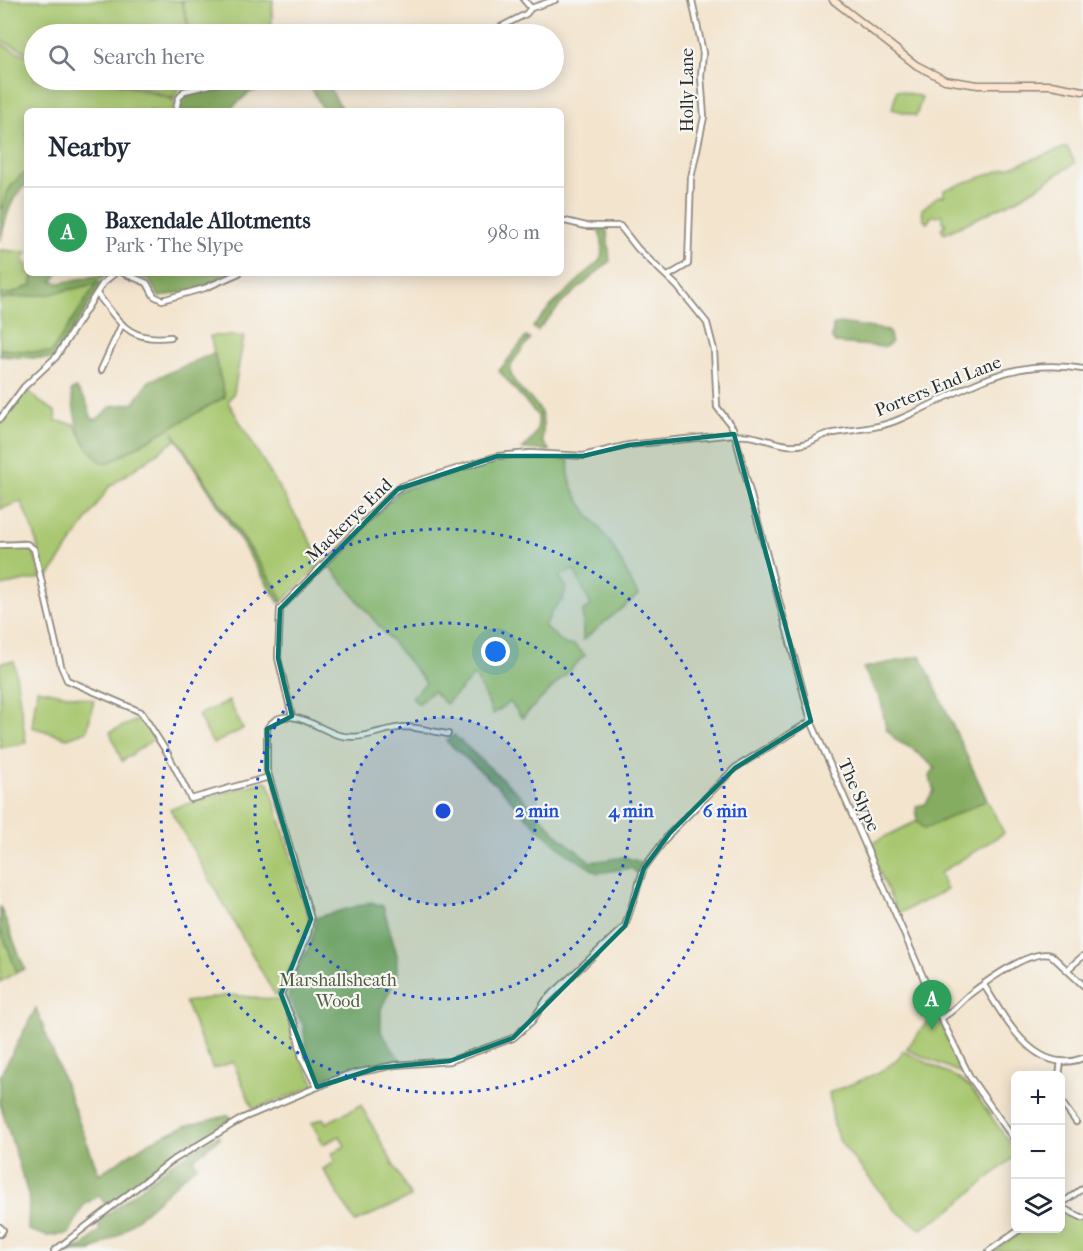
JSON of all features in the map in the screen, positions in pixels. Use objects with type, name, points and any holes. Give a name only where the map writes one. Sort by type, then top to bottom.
[{"type":"main road","points":[[833,0],[916,65],[945,80],[978,85],[1051,85],[1083,91]]},
{"type":"street","points":[[524,0],[531,8]]},
{"type":"street","points":[[506,24],[526,14],[531,8],[555,0]]},
{"type":"street","name":"Holly Lane","points":[[668,276],[688,264],[691,178],[704,117],[701,76],[703,53],[692,0]]},
{"type":"street","points":[[176,108],[178,99],[184,90]]},
{"type":"street","points":[[564,221],[586,226],[620,226],[644,256],[668,276],[707,323],[714,350],[717,407],[742,435]]},
{"type":"street","points":[[0,419],[24,387],[56,357],[70,332],[98,295],[103,283],[111,276]]},
{"type":"street","points":[[130,276],[147,283],[154,296],[162,300],[205,288],[232,276]]},
{"type":"street","points":[[98,295],[131,333],[144,338],[171,337]]},
{"type":"street","points":[[101,370],[122,324]]},
{"type":"street","name":"Porters End Lane","points":[[734,435],[788,445],[807,443],[825,435],[867,428],[900,419],[992,375],[1035,368],[1083,369]]},
{"type":"street","name":"The Slype","points":[[732,426],[812,721],[941,1018],[970,1077],[1011,1135]]},
{"type":"street","name":"Mackerye End","points":[[292,716],[278,658],[280,609],[398,489],[498,456],[530,453],[584,456],[629,445],[734,435]]},
{"type":"street","points":[[0,545],[27,544],[34,549],[61,666],[67,680],[141,712],[168,754],[191,799],[269,777]]},
{"type":"street","points":[[317,1087],[302,1058],[296,1025],[282,998],[285,980],[308,934],[311,919],[269,777],[266,762],[267,729],[274,722],[292,716],[338,735],[353,737],[407,727],[448,734]]},
{"type":"street","points":[[54,1251],[195,1144],[243,1118],[317,1087],[377,1068],[450,1061],[513,1038],[532,1022],[546,1000],[625,926],[644,868],[670,833],[735,768],[812,721]]},
{"type":"street","points":[[941,1018],[954,1012],[968,995],[1027,958],[1040,953],[1051,955],[1083,985]]},
{"type":"street","points":[[1067,970],[1083,956]]},
{"type":"street","points":[[984,985],[1019,1038],[1034,1050],[1061,1061],[1083,1058]]},
{"type":"street","points":[[1060,1071],[1061,1061]]},
{"type":"street","points":[[1065,1107],[1076,1122]]},
{"type":"street","points":[[1065,1202],[1083,1188]]},
{"type":"street","points":[[1065,1209],[1083,1218]]},
{"type":"street","points":[[0,1227],[3,1230],[0,1234]]},
{"type":"street","points":[[989,1251],[1015,1233]]},
{"type":"highlighted area","points":[[734,434],[811,721],[735,768],[670,833],[644,868],[625,926],[513,1038],[450,1061],[377,1068],[317,1087],[281,994],[311,919],[267,770],[267,729],[292,716],[278,658],[280,609],[398,489],[498,456],[583,456],[629,445]]},
{"type":"green space","points":[[0,0],[181,0],[187,24],[24,24],[24,51],[0,40]]},
{"type":"green space","points":[[182,0],[273,0],[272,24],[188,24]]},
{"type":"green space","points":[[0,43],[24,54],[24,90],[140,90],[174,100],[174,108],[24,108],[24,174],[20,176],[0,209]]},
{"type":"green space","points":[[147,90],[178,90],[174,98]]},
{"type":"green space","points":[[257,90],[249,93],[232,108],[180,108],[182,101],[194,91]]},
{"type":"green space","points":[[312,90],[331,90],[341,108],[322,108]]},
{"type":"green space","points":[[897,90],[922,97],[916,116],[892,109]]},
{"type":"green space","points":[[1067,147],[1075,163],[1020,198],[944,234],[941,228],[945,226],[945,222],[942,222],[942,215],[932,216],[927,223],[923,219],[922,209],[938,196],[944,196],[944,190]]},
{"type":"green space","points":[[24,174],[24,187],[12,203],[0,241],[4,202],[7,193],[18,178]]},
{"type":"green space","points":[[603,228],[607,231],[610,261],[563,302],[537,331],[533,327],[550,307],[600,260],[602,245],[597,229]]},
{"type":"green space","points":[[0,250],[24,252],[24,276],[33,276],[32,286],[11,294],[0,294]]},
{"type":"green space","points":[[33,276],[57,276],[52,281],[59,283],[106,276],[95,283],[103,283],[54,359],[0,356],[0,349],[51,353],[95,286],[94,284],[50,294],[0,299],[0,294],[11,294],[32,285]]},
{"type":"green space","points":[[136,276],[224,276],[202,287],[162,297],[159,297],[149,280]]},
{"type":"green space","points":[[94,284],[95,286],[51,353],[0,349],[0,299],[50,294]]},
{"type":"green space","points":[[839,323],[887,330],[890,333],[891,343],[886,347],[835,343],[832,339],[833,326]]},
{"type":"green space","points":[[210,336],[244,336],[234,392],[228,402],[323,562],[282,602],[277,589],[174,434],[177,439],[109,487],[45,582],[35,535],[21,502],[0,509],[0,423],[26,388],[40,402],[55,411],[56,421],[74,424],[85,444],[108,463],[225,397]]},
{"type":"green space","points":[[526,337],[530,339],[512,363],[510,371],[520,389],[533,401],[542,415],[542,441],[550,451],[522,449],[535,434],[538,416],[499,371]]},
{"type":"green space","points":[[214,353],[225,397],[108,463],[101,462],[86,445],[78,430],[71,391],[76,388],[86,401],[92,419],[97,419],[112,406],[134,403],[149,381]]},
{"type":"green space","points":[[173,433],[277,589],[282,602],[279,603]]},
{"type":"green space","points":[[540,458],[569,460],[571,482],[575,493],[613,547],[638,595],[583,640],[583,610],[591,606],[574,570],[559,576],[566,587],[563,599],[550,613],[544,626],[566,645],[574,645],[585,655],[522,718],[510,702],[493,714],[475,675],[446,704],[433,691],[418,704],[412,697],[426,683],[327,563],[401,490],[441,479],[477,464],[500,460]]},
{"type":"green space","points":[[28,545],[33,550],[41,578],[0,586],[0,547]]},
{"type":"green space","points":[[921,656],[987,800],[924,829],[917,821],[916,806],[925,804],[934,791],[929,777],[935,768],[911,748],[897,741],[886,729],[881,701],[863,668]]},
{"type":"green space","points":[[14,661],[26,743],[0,748],[0,663]]},
{"type":"green space","points":[[37,689],[94,700],[87,731],[67,738],[32,727]]},
{"type":"green space","points":[[229,701],[243,729],[213,744],[198,715]]},
{"type":"green space","points":[[142,718],[155,738],[122,761],[110,732]]},
{"type":"green space","points":[[454,735],[521,796],[562,839],[591,862],[625,857],[640,862],[644,861],[638,874],[631,868],[598,873],[566,853],[527,818],[502,790],[446,741]]},
{"type":"green space","points":[[265,781],[269,783],[308,912],[309,922],[279,995],[275,995],[170,809]]},
{"type":"green space","points":[[987,800],[1004,833],[940,873],[947,890],[898,914],[868,845],[917,821],[924,829]]},
{"type":"green space","name":"Marshallsheath Wood","points":[[371,902],[383,906],[397,955],[397,976],[381,1009],[381,1032],[401,1061],[322,1078],[307,1055],[303,1025],[288,998],[291,980],[310,945],[315,918]]},
{"type":"green space","points":[[0,906],[25,969],[17,972],[0,928]]},
{"type":"green space","points":[[0,928],[17,972],[0,982]]},
{"type":"green space","points":[[230,995],[280,1000],[291,1019],[300,1056],[315,1085],[253,1109],[233,1062],[213,1069],[185,1002]]},
{"type":"green space","points":[[36,1008],[99,1174],[149,1142],[185,1126],[229,1115],[233,1121],[195,1141],[107,1207],[99,1195],[83,1206],[69,1234],[47,1236],[28,1230],[29,1197],[0,1104],[0,1076]]},
{"type":"green space","points":[[935,1012],[965,1075],[906,1049]]},
{"type":"green space","points":[[903,1051],[956,1077],[971,1088],[1011,1144],[1011,1159],[947,1213],[921,1229],[895,1210],[841,1143],[834,1125],[829,1093],[880,1071],[897,1059]]},
{"type":"green space","points":[[361,1105],[411,1197],[355,1222],[323,1169],[335,1162],[331,1154],[345,1146],[340,1136],[323,1144],[312,1123],[323,1118],[326,1123]]},
{"type":"green space","points":[[218,1135],[220,1138],[193,1159],[197,1165],[120,1234],[91,1251],[68,1251],[84,1245],[100,1230],[97,1223],[171,1164]]},
{"type":"green space","points":[[1065,1212],[1083,1221],[1083,1251],[994,1251],[1019,1233],[1065,1233]]},
{"type":"place","name":"Baxendale Allotments","points":[[932,1030]]}]
